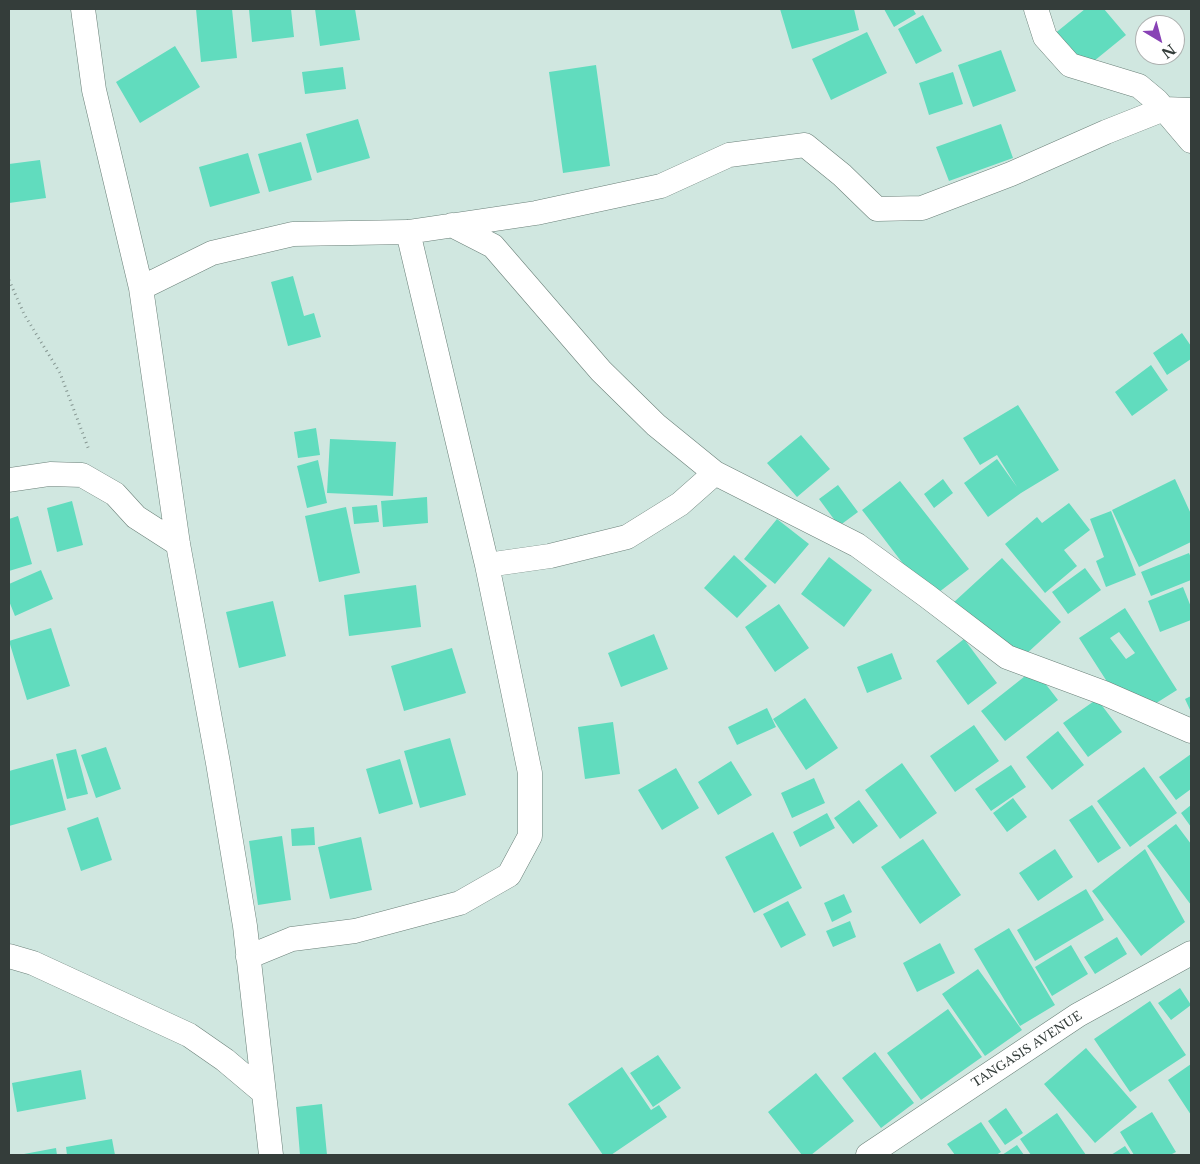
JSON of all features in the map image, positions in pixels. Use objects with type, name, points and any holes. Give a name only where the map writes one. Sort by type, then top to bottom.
[{"type":"street","points":[[83,9],[94,90],[141,288],[178,544],[218,763],[245,926],[272,1155]]},
{"type":"street","points":[[1036,9],[1045,37],[1070,65],[1139,86],[1164,109],[1191,141]]},
{"type":"street","points":[[141,288],[212,253],[293,234],[408,232],[536,213],[661,186],[729,155],[805,145],[842,175],[877,209],[922,208],[1011,174],[1106,132],[1164,109],[1191,110]]},
{"type":"street","points":[[452,225],[493,246],[601,371],[656,425],[715,473],[857,546],[1007,657],[1104,693],[1191,731]]},
{"type":"street","points":[[248,957],[292,939],[355,931],[460,903],[509,875],[530,836],[530,773],[487,565],[408,232]]},
{"type":"street","points":[[487,565],[550,556],[627,537],[680,504],[715,473]]},
{"type":"street","points":[[9,480],[50,474],[82,475],[115,494],[136,517],[178,544]]},
{"type":"street","name":"TANGASIS AVENUE","points":[[868,1155],[1078,1015],[1191,953]]},
{"type":"street","points":[[9,956],[33,963],[189,1035],[225,1060],[264,1092]]},
{"type":"path","points":[[9,280],[24,314],[60,374],[89,452]]},
{"type":"building","points":[[196,9],[232,9],[237,58],[201,62]]},
{"type":"building","points":[[249,9],[291,9],[294,37],[252,42]]},
{"type":"building","points":[[315,9],[355,9],[360,40],[320,46]]},
{"type":"building","points":[[780,9],[854,9],[859,30],[792,49]]},
{"type":"building","points":[[884,9],[913,9],[916,14],[894,27]]},
{"type":"building","points":[[1085,9],[1104,9],[1126,35],[1078,74],[1048,39]]},
{"type":"building","points":[[923,15],[942,51],[916,64],[898,29]]},
{"type":"building","points":[[867,32],[887,73],[831,100],[812,59]]},
{"type":"building","points":[[175,46],[200,87],[140,123],[116,82]]},
{"type":"building","points":[[1001,50],[1016,91],[973,107],[958,65]]},
{"type":"building","points":[[596,65],[610,166],[563,173],[549,72]]},
{"type":"building","points":[[343,67],[346,89],[305,94],[302,72]]},
{"type":"building","points":[[953,72],[963,104],[929,115],[919,83]]},
{"type":"building","points":[[358,119],[370,158],[317,173],[306,134]]},
{"type":"building","points":[[1001,124],[1013,158],[949,181],[936,147]]},
{"type":"building","points":[[301,142],[312,180],[269,192],[258,154]]},
{"type":"building","points":[[248,153],[260,193],[210,207],[199,167]]},
{"type":"building","points":[[40,160],[46,198],[9,203],[9,164]]},
{"type":"building","points":[[293,276],[304,316],[314,313],[321,337],[288,346],[271,282]]},
{"type":"building","points":[[1182,333],[1191,346],[1191,359],[1167,375],[1153,353]]},
{"type":"building","points":[[1151,365],[1168,390],[1132,416],[1115,392]]},
{"type":"building","points":[[1018,405],[1059,470],[1021,493],[988,517],[964,483],[997,459],[1017,487],[997,455],[980,465],[963,438]]},
{"type":"building","points":[[316,428],[320,455],[298,458],[294,432]]},
{"type":"building","points":[[801,435],[830,469],[797,497],[767,463]]},
{"type":"building","points":[[330,439],[396,442],[393,496],[327,493]]},
{"type":"building","points":[[318,460],[327,503],[307,508],[297,466]]},
{"type":"building","points":[[943,479],[953,493],[934,508],[924,494]]},
{"type":"building","points":[[1175,479],[1191,514],[1191,542],[1139,567],[1112,510]]},
{"type":"building","points":[[900,481],[969,569],[930,599],[862,510]]},
{"type":"building","points":[[838,485],[858,512],[839,526],[819,499]]},
{"type":"building","points":[[427,497],[428,523],[383,527],[381,501]]},
{"type":"building","points":[[72,501],[83,545],[57,552],[47,508]]},
{"type":"building","points":[[1069,503],[1090,530],[1064,550],[1077,566],[1045,593],[1005,544],[1037,517],[1042,523]]},
{"type":"building","points":[[377,505],[379,522],[354,524],[352,507]]},
{"type":"building","points":[[346,507],[360,573],[319,582],[305,516]]},
{"type":"building","points":[[1111,511],[1136,575],[1106,587],[1096,561],[1104,557],[1090,519]]},
{"type":"building","points":[[18,516],[32,564],[9,571],[9,519]]},
{"type":"building","points":[[777,519],[809,544],[775,584],[744,559]]},
{"type":"building","points":[[1189,553],[1191,558],[1191,580],[1151,596],[1141,572]]},
{"type":"building","points":[[734,555],[767,586],[737,618],[704,588]]},
{"type":"building","points":[[829,557],[872,590],[844,627],[801,594]]},
{"type":"building","points":[[1002,558],[1061,622],[1012,667],[953,603]]},
{"type":"building","points":[[1085,568],[1101,590],[1068,614],[1052,592]]},
{"type":"building","points":[[41,570],[53,599],[15,616],[9,601],[9,584]]},
{"type":"building","points":[[416,585],[421,627],[349,636],[344,595]]},
{"type":"building","points":[[1183,587],[1191,607],[1191,620],[1160,632],[1148,601]]},
{"type":"building","points":[[273,601],[286,656],[239,668],[226,612]]},
{"type":"building","points":[[779,604],[809,648],[775,672],[745,627]]},
{"type":"building","points":[[1125,608],[1177,690],[1131,719],[1079,638]],"holes":[[[1119,632],[1135,653],[1126,659],[1110,638]]]},
{"type":"building","points":[[51,628],[70,686],[27,700],[9,641]]},
{"type":"building","points":[[654,634],[668,669],[621,687],[608,653]]},
{"type":"building","points":[[964,639],[997,683],[968,705],[936,661]]},
{"type":"building","points":[[452,648],[466,693],[404,711],[391,666]]},
{"type":"building","points":[[892,653],[902,679],[867,693],[857,667]]},
{"type":"building","points":[[1034,669],[1058,700],[1005,741],[981,711]]},
{"type":"building","points":[[1191,696],[1191,712],[1185,699]]},
{"type":"building","points":[[805,698],[838,748],[806,770],[773,719]]},
{"type":"building","points":[[1097,699],[1122,732],[1088,757],[1063,723]]},
{"type":"building","points":[[767,708],[776,727],[737,745],[728,727]]},
{"type":"building","points":[[613,722],[620,774],[585,779],[578,727]]},
{"type":"building","points":[[974,725],[999,761],[955,792],[930,756]]},
{"type":"building","points":[[1058,731],[1084,765],[1052,790],[1026,757]]},
{"type":"building","points":[[450,738],[466,795],[420,808],[404,751]]},
{"type":"building","points":[[106,747],[121,789],[96,798],[81,755]]},
{"type":"building","points":[[76,749],[88,794],[67,799],[56,754]]},
{"type":"building","points":[[1191,754],[1191,789],[1176,800],[1159,777]]},
{"type":"building","points":[[53,759],[66,810],[9,826],[9,771]]},
{"type":"building","points":[[400,759],[413,804],[379,814],[366,769]]},
{"type":"building","points":[[731,761],[752,795],[718,815],[698,782]]},
{"type":"building","points":[[902,763],[937,813],[900,839],[865,790]]},
{"type":"building","points":[[1011,765],[1026,787],[991,811],[975,789]]},
{"type":"building","points":[[1144,767],[1177,813],[1130,847],[1097,801]]},
{"type":"building","points":[[676,768],[699,808],[662,830],[638,790]]},
{"type":"building","points":[[814,778],[825,803],[792,818],[781,793]]},
{"type":"building","points":[[1013,798],[1027,817],[1007,832],[993,813]]},
{"type":"building","points":[[859,800],[878,826],[853,844],[834,818]]},
{"type":"building","points":[[1092,805],[1121,848],[1098,863],[1069,820]]},
{"type":"building","points":[[1191,805],[1191,827],[1181,813]]},
{"type":"building","points":[[827,813],[835,828],[800,847],[793,832]]},
{"type":"building","points":[[98,817],[112,860],[81,871],[67,828]]},
{"type":"building","points":[[1176,824],[1191,844],[1191,905],[1147,846]]},
{"type":"building","points":[[314,827],[315,845],[292,846],[291,829]]},
{"type":"building","points":[[773,832],[802,888],[754,913],[725,857]]},
{"type":"building","points":[[282,836],[291,900],[258,905],[249,841]]},
{"type":"building","points":[[361,837],[372,890],[330,899],[318,847]]},
{"type":"building","points":[[923,839],[961,895],[920,924],[881,867]]},
{"type":"building","points":[[1055,849],[1073,877],[1038,901],[1019,873]]},
{"type":"building","points":[[1145,849],[1185,922],[1141,956],[1092,891]]},
{"type":"building","points":[[1086,889],[1104,920],[1035,961],[1017,930]]},
{"type":"building","points":[[844,894],[852,912],[832,922],[824,903]]},
{"type":"building","points":[[788,901],[806,935],[781,948],[763,914]]},
{"type":"building","points":[[850,921],[856,937],[833,947],[826,931]]},
{"type":"building","points":[[1009,928],[1055,1005],[1020,1026],[974,949]]},
{"type":"building","points":[[1117,937],[1127,954],[1095,974],[1084,957]]},
{"type":"building","points":[[940,943],[955,973],[917,992],[903,963]]},
{"type":"building","points":[[1071,945],[1088,974],[1052,996],[1035,967]]},
{"type":"building","points":[[978,969],[1022,1030],[985,1056],[942,994]]},
{"type":"building","points":[[1180,988],[1191,1005],[1171,1020],[1158,1003]]},
{"type":"building","points":[[1150,1001],[1186,1055],[1130,1092],[1094,1039]]},
{"type":"building","points":[[948,1009],[982,1057],[921,1100],[887,1053]]},
{"type":"building","points":[[1086,1048],[1137,1107],[1095,1143],[1044,1084]]},
{"type":"building","points":[[875,1052],[914,1103],[881,1128],[842,1078]]},
{"type":"building","points":[[658,1055],[681,1088],[653,1107],[630,1073]]},
{"type":"building","points":[[1191,1064],[1191,1115],[1168,1080]]},
{"type":"building","points":[[622,1067],[651,1110],[659,1105],[667,1117],[611,1155],[603,1155],[568,1104]]},
{"type":"building","points":[[81,1070],[86,1099],[17,1112],[12,1083]]},
{"type":"building","points":[[816,1073],[854,1121],[811,1155],[802,1155],[768,1112]]},
{"type":"building","points":[[322,1104],[327,1155],[300,1155],[296,1107]]},
{"type":"building","points":[[1006,1108],[1023,1133],[1005,1145],[988,1121]]},
{"type":"building","points":[[1152,1112],[1176,1152],[1170,1155],[1134,1155],[1120,1132]]},
{"type":"building","points":[[1057,1113],[1086,1155],[1031,1155],[1020,1139]]},
{"type":"building","points":[[981,1122],[1001,1152],[996,1155],[955,1155],[947,1144]]},
{"type":"building","points":[[112,1139],[115,1155],[67,1155],[66,1147]]},
{"type":"building","points":[[1017,1145],[1024,1155],[1002,1155]]},
{"type":"building","points":[[1125,1146],[1131,1155],[1111,1155]]},
{"type":"building","points":[[56,1148],[57,1155],[24,1155],[24,1154]]}]
